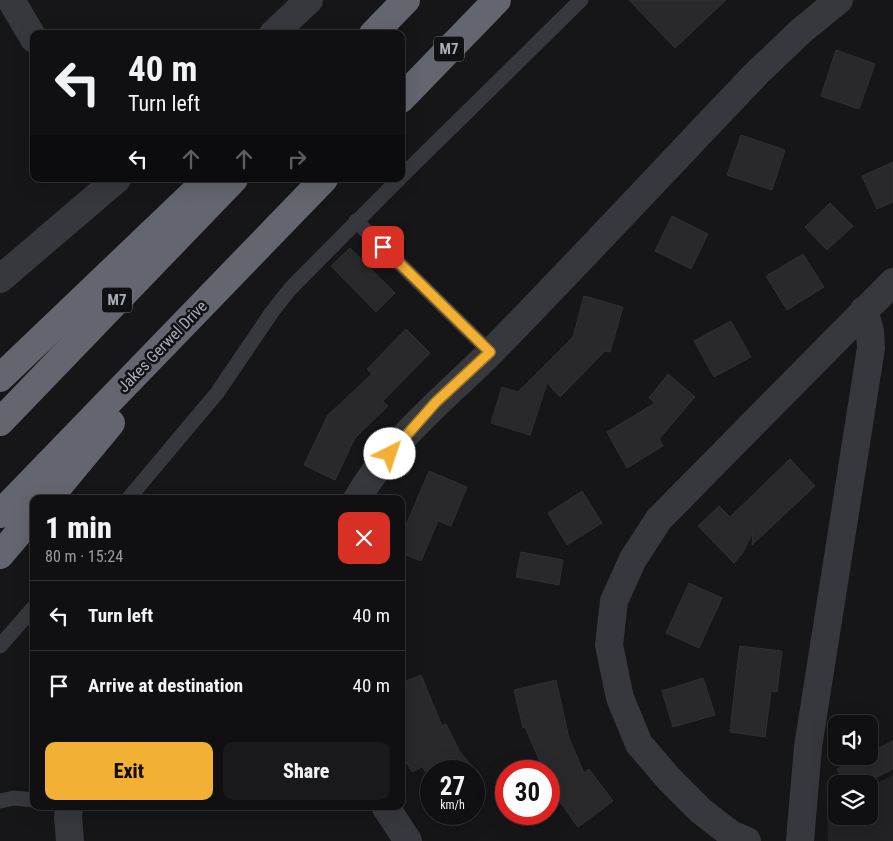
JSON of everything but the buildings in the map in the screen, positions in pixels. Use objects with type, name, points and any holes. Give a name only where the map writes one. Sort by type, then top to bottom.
[{"type":"highway","points":[[376,30],[406,0]]},
{"type":"highway","name":"M7","points":[[405,95],[498,0]]},
{"type":"highway","points":[[0,378],[205,182]]},
{"type":"highway","name":"M7","points":[[0,422],[231,182]]},
{"type":"highway","name":"Jakes Gerwel Drive","points":[[0,514],[321,182]]},
{"type":"highway","points":[[51,495],[139,390],[166,342]]},
{"type":"highway","points":[[0,555],[30,520]]},
{"type":"street","points":[[11,0],[30,32]]},
{"type":"street","points":[[277,30],[309,0]]},
{"type":"street","points":[[360,495],[379,467],[436,402],[490,352],[756,74],[801,30],[839,0]]},
{"type":"street","points":[[0,278],[113,182]]},
{"type":"street","points":[[747,841],[731,834],[702,811],[669,779],[639,744],[620,698],[609,645],[614,601],[633,559],[659,519],[893,282]]},
{"type":"street","points":[[800,841],[808,747],[871,348],[870,330],[864,310]]},
{"type":"street","points":[[67,810],[70,841]]},
{"type":"street","points":[[388,810],[408,841]]},
{"type":"lane","points":[[405,173],[581,0]]},
{"type":"lane","points":[[131,495],[217,393],[272,312],[290,290],[356,220],[396,182]]},
{"type":"lane","points":[[356,220],[490,352]]},
{"type":"lane","points":[[0,646],[30,612]]},
{"type":"lane","points":[[0,801],[14,798],[30,800]]},
{"type":"shaded area","points":[[893,775],[893,841],[828,841],[827,808],[828,808],[828,825],[878,825],[878,782]]},
{"type":"route","points":[[383,247],[490,352],[436,402],[390,454]]}]
